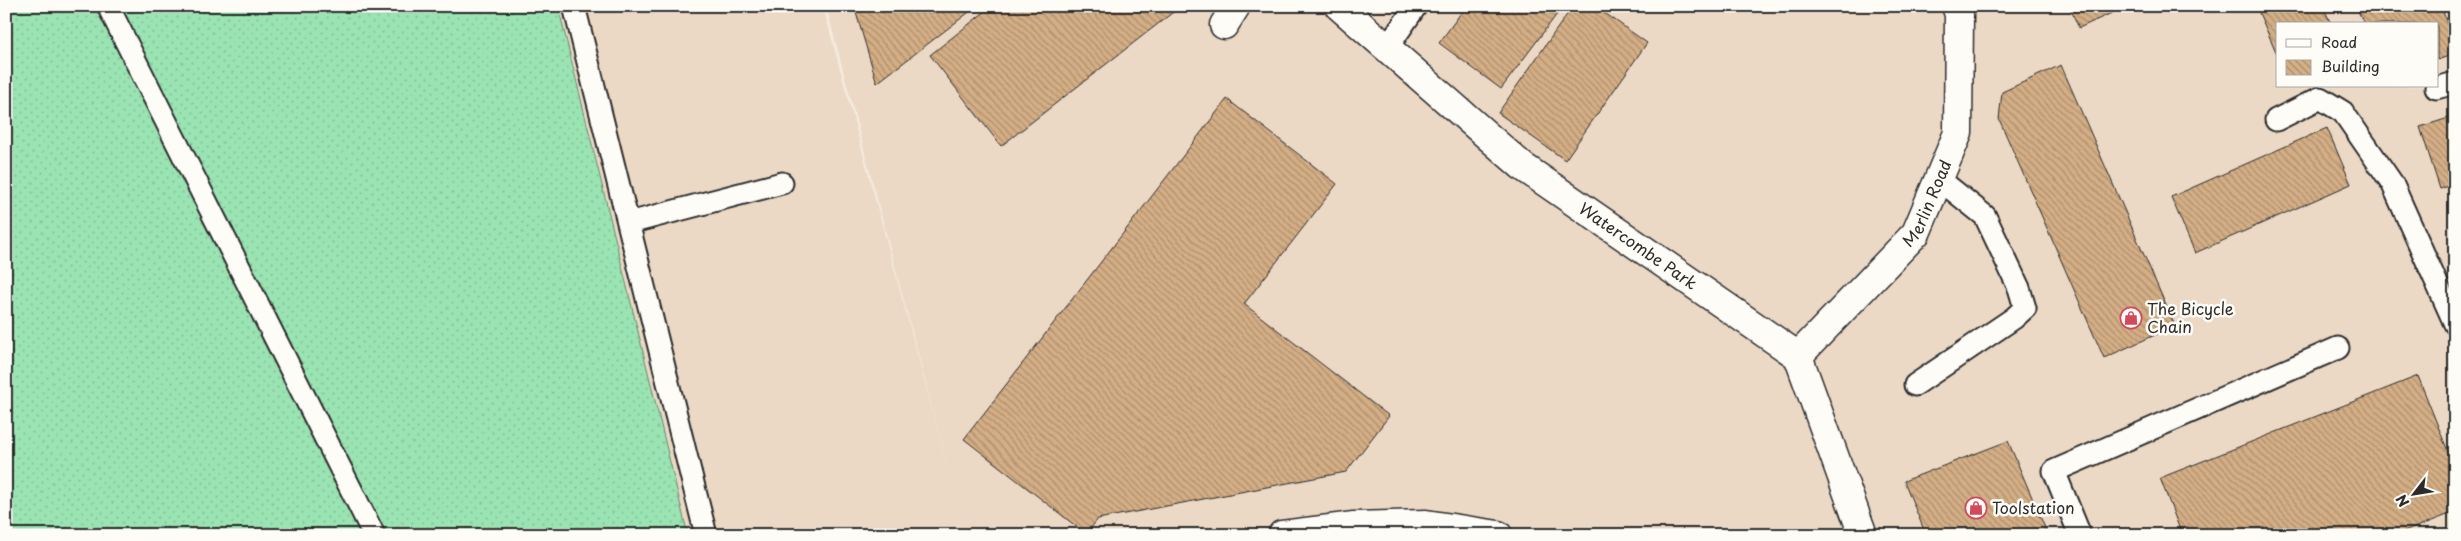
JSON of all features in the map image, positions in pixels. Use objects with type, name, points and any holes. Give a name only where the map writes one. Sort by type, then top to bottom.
[{"type":"street","name":"Watercombe Park","points":[[1338,6],[1522,166],[1798,356]]},
{"type":"street","name":"Merlin Road","points":[[1798,356],[1916,233],[1958,133],[1959,14],[1956,6]]},
{"type":"street","points":[[1798,356],[1863,535]]},
{"type":"street","points":[[1282,535],[1354,526],[1426,524],[1498,535]]},
{"type":"lane","points":[[108,6],[374,535]]},
{"type":"lane","points":[[574,6],[706,535]]},
{"type":"lane","points":[[1387,48],[1416,6]]},
{"type":"lane","points":[[2276,120],[2320,98],[2343,112],[2392,183],[2455,324]]},
{"type":"lane","points":[[1914,385],[2014,318],[2025,308],[1986,216],[1939,179]]},
{"type":"lane","points":[[629,223],[782,183]]},
{"type":"lane","points":[[2080,535],[2054,471],[2338,348]]},
{"type":"shaded area","points":[[6,6],[823,6],[948,468],[826,6],[2455,6],[2455,535],[6,535]]},
{"type":"green space","points":[[6,6],[558,6],[688,535],[6,535]]},
{"type":"building","points":[[854,6],[977,6],[877,83]]},
{"type":"building","points":[[992,6],[1181,6],[1001,146],[930,55]]},
{"type":"building","points":[[1466,6],[1563,6],[1501,89],[1439,43]]},
{"type":"building","points":[[1573,6],[1595,6],[1647,43],[1565,160],[1498,113]]},
{"type":"building","points":[[2069,6],[2127,6],[2079,28]]},
{"type":"building","points":[[2256,6],[2323,6],[2330,22],[2276,22],[2276,52]]},
{"type":"building","points":[[2356,6],[2441,6],[2455,46],[2455,54],[2438,60],[2438,22],[2363,22]]},
{"type":"building","points":[[2061,65],[2175,326],[2104,358],[1999,119],[2002,92]]},
{"type":"building","points":[[1227,99],[1337,184],[1244,304],[1389,416],[1346,472],[1098,519],[1086,534],[964,439]]},
{"type":"building","points":[[2455,116],[2455,184],[2440,189],[2420,127]]},
{"type":"building","points":[[2327,128],[2351,184],[2195,253],[2171,197]]},
{"type":"building","points":[[2418,376],[2455,469],[2455,512],[2396,535],[2182,535],[2160,478]]},
{"type":"building","name":"Toolstation","points":[[2008,441],[2048,535],[1926,535],[1904,481]]},
{"type":"place","name":"The Bicycle Chain","points":[[2131,318]]},
{"type":"place","name":"Toolstation","points":[[1976,508]]}]
